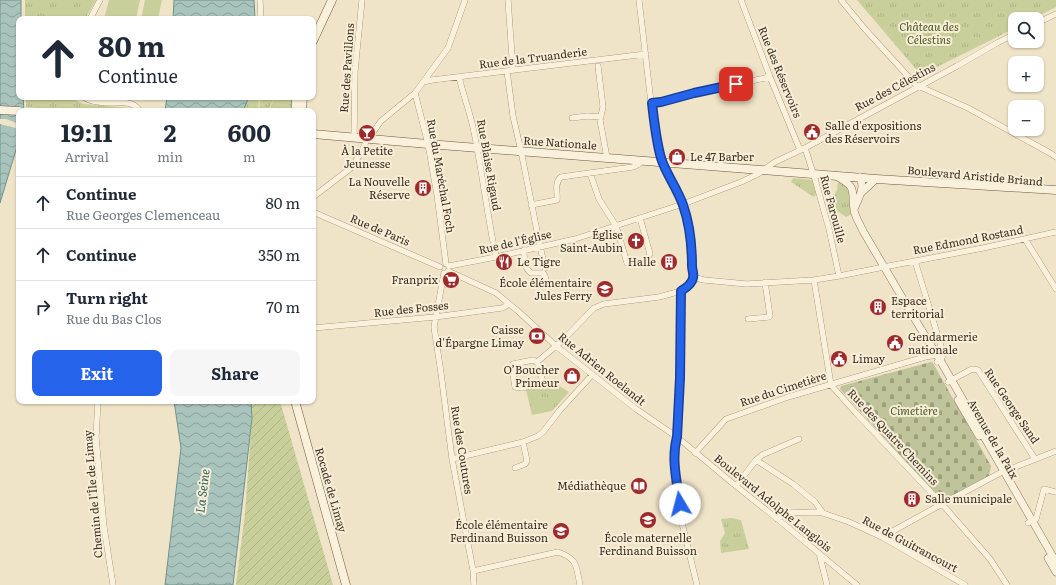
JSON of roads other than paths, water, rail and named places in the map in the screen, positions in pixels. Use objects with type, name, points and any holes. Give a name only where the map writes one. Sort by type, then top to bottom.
[{"type":"main road","points":[[316,34],[332,0]]},
{"type":"main road","points":[[0,110],[16,111]]},
{"type":"main road","name":"Rue Nationale","points":[[316,128],[337,131],[354,137]]},
{"type":"main road","name":"Rue Nationale","points":[[316,134],[764,170]]},
{"type":"main road","name":"Boulevard Aristide Briand","points":[[764,170],[876,179],[1056,190]]},
{"type":"main road","name":"Boulevard Aristide Briand","points":[[893,180],[1056,194]]},
{"type":"main road","name":"Rocade de Limay","points":[[296,404],[346,585]]},
{"type":"street","points":[[92,16],[100,0]]},
{"type":"street","points":[[260,0],[260,16]]},
{"type":"street","name":"Rue des Pavillons","points":[[354,137],[355,71],[362,0]]},
{"type":"street","points":[[316,195],[351,168],[366,142],[381,121],[415,93],[448,48],[465,0]]},
{"type":"street","points":[[508,0],[513,70]]},
{"type":"street","points":[[537,362],[562,341],[594,308],[604,304],[659,296],[681,291],[690,284],[693,277],[691,238],[683,204],[665,170],[654,128],[639,0]]},
{"type":"street","name":"Rue des Réservoirs","points":[[741,0],[770,77],[803,149]]},
{"type":"street","points":[[841,0],[864,28],[916,85],[968,108],[1056,157]]},
{"type":"street","points":[[1044,20],[1056,14]]},
{"type":"street","name":"Rue des Célestins","points":[[764,170],[775,162],[803,149],[1008,37]]},
{"type":"street","name":"Rue de la Truanderie","points":[[423,82],[513,70],[597,63],[646,54]]},
{"type":"street","points":[[597,63],[603,107],[600,120],[607,158]]},
{"type":"street","points":[[507,71],[513,116],[545,268]]},
{"type":"street","name":"Rue Blaise Rigaud","points":[[458,77],[469,112],[477,148],[496,258]]},
{"type":"street","points":[[652,103],[770,77]]},
{"type":"street","name":"Rue du Maréchal Foch","points":[[415,93],[428,144],[437,195],[447,269],[435,317]]},
{"type":"street","points":[[88,100],[91,102],[103,103],[130,103],[138,108]]},
{"type":"street","points":[[572,118],[587,116],[601,117]]},
{"type":"street","name":"Rue Farouille","points":[[803,149],[815,179],[829,229],[839,276]]},
{"type":"street","points":[[531,205],[557,200],[557,182],[561,177],[633,167],[639,164],[642,160]]},
{"type":"street","name":"Rue de l'Église","points":[[440,267],[442,264],[447,269],[574,239],[683,204],[741,182],[764,170]]},
{"type":"street","points":[[590,173],[599,198],[616,226],[627,263],[633,265],[643,262],[649,258],[650,254],[640,218]]},
{"type":"street","points":[[834,175],[847,182],[853,191]]},
{"type":"street","points":[[854,208],[861,193],[862,185],[860,177]]},
{"type":"street","name":"Avenue de la Paix","points":[[860,177],[853,191],[854,208],[858,220],[1055,567]]},
{"type":"street","points":[[861,193],[876,179]]},
{"type":"street","name":"Rue de Paris","points":[[316,213],[440,267]]},
{"type":"street","name":"Rue Edmond Rostand","points":[[693,277],[704,280],[747,284],[814,280],[1056,232]]},
{"type":"street","points":[[1025,239],[1056,289]]},
{"type":"street","points":[[524,250],[527,270],[531,273],[543,273],[546,280],[550,284]]},
{"type":"street","points":[[915,261],[943,353],[943,356],[937,358]]},
{"type":"street","points":[[447,269],[496,293],[508,303]]},
{"type":"street","points":[[814,280],[831,385]]},
{"type":"street","points":[[748,319],[770,316],[765,282]]},
{"type":"street","points":[[681,291],[680,378],[677,437],[674,457],[682,522],[697,585]]},
{"type":"street","name":"Rue Adrien Roelandt","points":[[508,303],[556,346],[592,375],[636,409],[677,437]]},
{"type":"street","name":"Rue des Fosses","points":[[316,328],[435,317],[502,308],[508,303]]},
{"type":"street","name":"Rue des Coutures","points":[[435,317],[434,328],[452,459],[473,571],[474,585]]},
{"type":"street","name":"Rue du Cimetière","points":[[695,452],[726,419],[788,397],[925,357],[937,358]]},
{"type":"street","points":[[533,360],[537,362],[543,382],[522,388],[515,387],[512,368],[514,364],[533,360]]},
{"type":"street","name":"Rue George Sand","points":[[950,381],[972,369],[978,370],[1036,459]]},
{"type":"street","points":[[452,459],[523,442],[538,436],[592,375]]},
{"type":"street","name":"Rue des Quatre Chemins","points":[[831,385],[942,504],[990,559],[1007,585]]},
{"type":"street","name":"Chemin de l'Île de Limay","points":[[98,404],[96,437],[104,527],[114,585]]},
{"type":"street","name":"Boulevard Adolphe Langlois","points":[[677,437],[857,585]]},
{"type":"street","points":[[736,486],[756,460],[762,455],[799,438]]},
{"type":"street","points":[[515,468],[525,464],[527,461],[523,442]]},
{"type":"street","points":[[882,537],[1002,472],[1056,451]]},
{"type":"street","points":[[756,460],[792,484],[815,502],[823,513]]},
{"type":"street","points":[[1030,522],[1036,519],[1044,489],[1056,492]]},
{"type":"street","name":"Rue de Guitrancourt","points":[[778,519],[787,513],[814,512],[823,513],[849,522],[882,537],[965,585]]},
{"type":"street","points":[[473,571],[558,552],[568,556],[575,562],[580,585]]},
{"type":"street","points":[[818,553],[827,585]]},
{"type":"water","points":[[0,0],[21,0],[21,16],[16,16],[16,100],[23,100],[24,108],[16,108],[16,150],[0,203]]},
{"type":"water","points":[[174,0],[254,0],[255,16],[173,16]]},
{"type":"water","points":[[167,100],[248,100],[244,108],[165,108]]},
{"type":"water","name":"La Seine","points":[[174,404],[251,404],[252,418],[233,585],[165,585],[181,448]]},
{"type":"place","name":"Salle d'expositions des Réservoirs","points":[[812,132]]},
{"type":"place","name":"À la Petite Jeunesse","points":[[367,133]]},
{"type":"place","name":"Le 47 Barber","points":[[677,157]]},
{"type":"place","name":"La Nouvelle Réserve","points":[[423,188]]},
{"type":"place","name":"Église Saint-Aubin","points":[[636,241]]},
{"type":"place","name":"Le Tigre","points":[[504,262]]},
{"type":"place","name":"Halle","points":[[669,262]]},
{"type":"place","name":"Franprix","points":[[451,280]]},
{"type":"place","name":"École élémentaire Jules Ferry","points":[[605,289]]},
{"type":"place","name":"Espace territorial","points":[[878,307]]},
{"type":"place","name":"Caisse d'Épargne Limay","points":[[537,336]]},
{"type":"place","name":"Gendarmerie nationale","points":[[895,343]]},
{"type":"place","name":"Limay","points":[[839,359]]},
{"type":"place","name":"O’Boucher Primeur","points":[[572,376]]},
{"type":"place","name":"Médiathèque","points":[[639,486]]},
{"type":"place","name":"Salle municipale","points":[[912,499]]},
{"type":"place","name":"École maternelle Ferdinand Buisson","points":[[648,520]]},
{"type":"place","name":"École élémentaire Ferdinand Buisson","points":[[561,531]]},
{"type":"park label","name":"Château des Célestins","points":[[929,33]]},
{"type":"park label","name":"Cimetière","points":[[914,411]]}]
